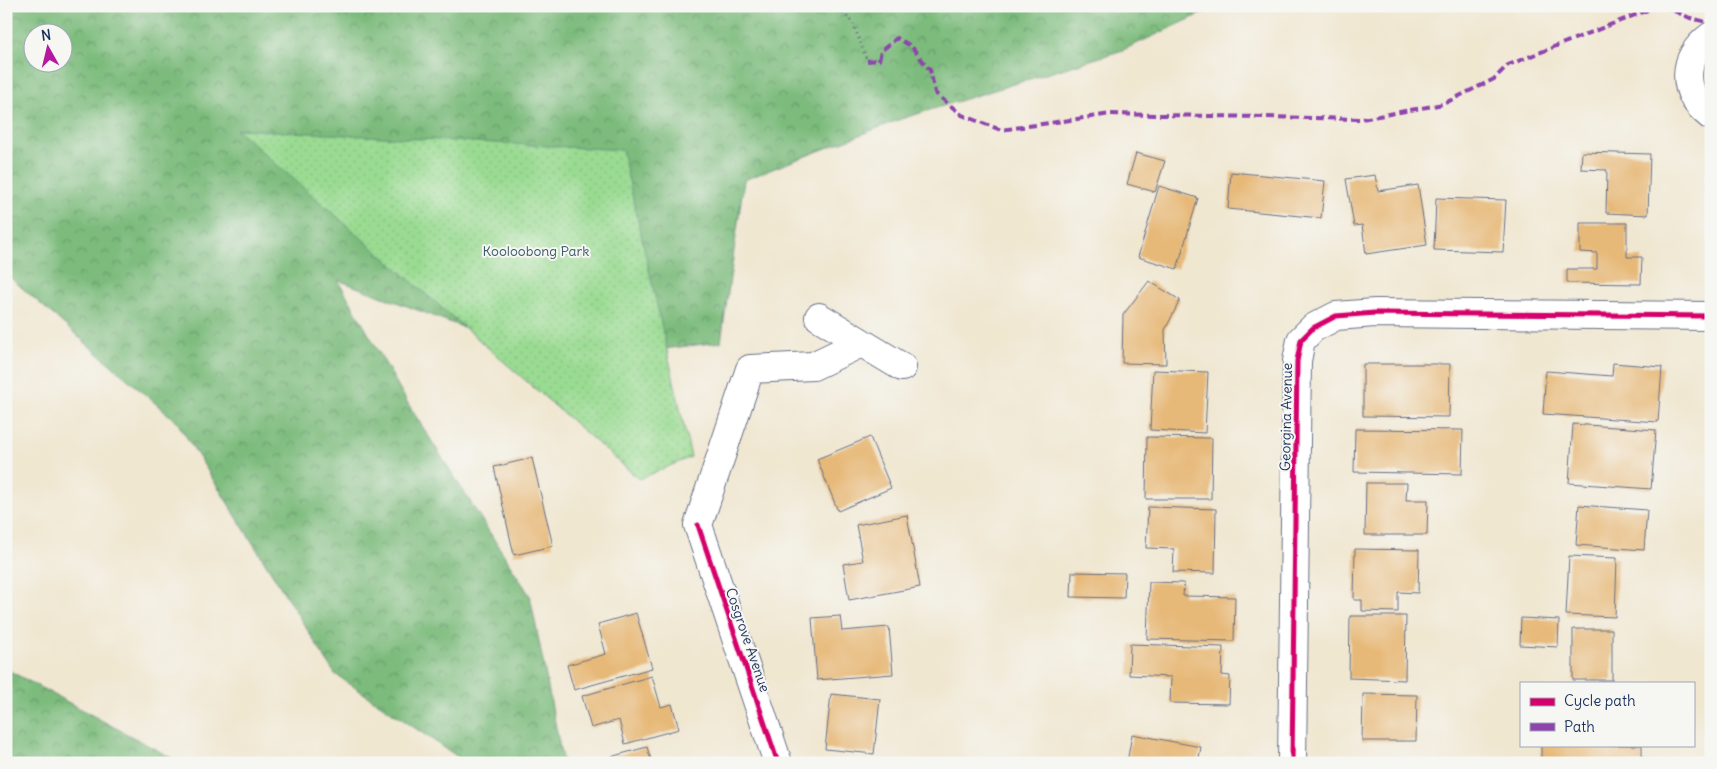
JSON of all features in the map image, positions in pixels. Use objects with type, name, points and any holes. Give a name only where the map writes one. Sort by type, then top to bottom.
[{"type":"street","points":[[1711,36],[1700,44],[1695,51],[1689,66],[1688,82],[1690,91],[1698,105],[1711,116]]},
{"type":"street","name":"Georgina Avenue","points":[[1292,763],[1297,371],[1301,340],[1313,328],[1336,316],[1375,313],[1711,316]]},
{"type":"street","points":[[819,317],[902,367]]},
{"type":"street","name":"Cosgrove Avenue","points":[[778,763],[698,525],[750,369],[813,366],[861,343]]},
{"type":"path","points":[[836,6],[853,23],[867,61]]},
{"type":"green space","points":[[6,6],[1218,6],[1123,50],[901,119],[744,180],[721,342],[555,362],[338,280],[410,407],[530,596],[563,763],[467,763],[335,674],[177,422],[6,274]]},
{"type":"green space","name":"Kooloobong Park","points":[[236,129],[622,150],[691,457],[639,479]]},
{"type":"green space","points":[[6,669],[181,763],[6,763]]},
{"type":"building","points":[[1582,152],[1650,154],[1648,215],[1606,213],[1607,170],[1581,169]]},
{"type":"building","points":[[1136,153],[1165,161],[1155,192],[1127,184]]},
{"type":"building","points":[[1231,172],[1325,181],[1321,218],[1228,209]]},
{"type":"building","points":[[1375,175],[1378,191],[1418,185],[1427,245],[1366,254],[1362,225],[1354,226],[1346,179]]},
{"type":"building","points":[[1159,186],[1198,198],[1177,269],[1138,257]]},
{"type":"building","points":[[1436,198],[1506,200],[1503,252],[1434,250]]},
{"type":"building","points":[[1580,223],[1627,223],[1627,257],[1642,257],[1641,284],[1567,283],[1567,269],[1597,269],[1597,253],[1580,252]]},
{"type":"building","points":[[1149,281],[1180,300],[1165,330],[1166,364],[1122,363],[1123,315]]},
{"type":"building","points":[[1613,363],[1662,367],[1658,422],[1543,414],[1546,371],[1612,376]]},
{"type":"building","points":[[1363,364],[1450,364],[1449,417],[1363,416]]},
{"type":"building","points":[[1153,370],[1208,372],[1205,433],[1150,430]]},
{"type":"building","points":[[1573,424],[1656,430],[1651,489],[1569,483]]},
{"type":"building","points":[[1355,429],[1463,430],[1462,474],[1354,472]]},
{"type":"building","points":[[870,437],[891,488],[838,511],[817,459]]},
{"type":"building","points":[[1147,437],[1212,438],[1211,499],[1146,499]]},
{"type":"building","points":[[532,458],[553,546],[514,555],[494,467]]},
{"type":"building","points":[[1366,483],[1407,483],[1406,500],[1428,500],[1427,535],[1365,535]]},
{"type":"building","points":[[1579,505],[1647,510],[1644,550],[1576,545]]},
{"type":"building","points":[[1148,507],[1216,509],[1215,573],[1173,572],[1174,549],[1146,548]]},
{"type":"building","points":[[907,515],[920,587],[849,600],[843,564],[863,561],[856,525]]},
{"type":"building","points":[[1355,549],[1419,550],[1418,593],[1398,592],[1398,612],[1362,611],[1362,600],[1354,600]]},
{"type":"building","points":[[1569,556],[1617,558],[1615,617],[1566,615]]},
{"type":"building","points":[[1072,572],[1125,573],[1124,598],[1071,597]]},
{"type":"building","points":[[1149,582],[1184,583],[1183,596],[1235,597],[1234,641],[1147,639]]},
{"type":"building","points":[[636,613],[652,668],[574,690],[567,665],[606,654],[598,624]]},
{"type":"building","points":[[840,616],[842,631],[889,627],[893,674],[817,680],[812,618]]},
{"type":"building","points":[[1350,616],[1406,616],[1405,680],[1349,678]]},
{"type":"building","points":[[1521,618],[1559,620],[1558,647],[1520,645]]},
{"type":"building","points":[[1573,629],[1612,629],[1612,680],[1573,680]]},
{"type":"building","points":[[1130,644],[1223,647],[1222,675],[1230,676],[1229,704],[1170,703],[1171,677],[1129,675]]},
{"type":"building","points":[[652,676],[661,707],[672,704],[679,729],[625,744],[619,720],[591,728],[582,696]]},
{"type":"building","points":[[831,694],[880,699],[874,754],[825,749]]},
{"type":"building","points":[[1363,694],[1417,695],[1416,741],[1362,741]]},
{"type":"building","points":[[1132,734],[1201,747],[1198,763],[1127,763]]},
{"type":"building","points":[[1541,746],[1642,746],[1642,763],[1541,763]]},
{"type":"building","points":[[647,747],[652,763],[611,763],[610,757]]},
{"type":"building","points":[[1084,759],[1101,762],[1101,763],[1083,763]]},
{"type":"marked path","points":[[867,61],[879,60],[881,51],[897,38],[911,46],[930,70],[935,93],[962,115],[1001,130],[1111,114],[1362,119],[1443,104],[1494,79],[1508,65],[1658,6]]},
{"type":"marked path","points":[[1663,6],[1690,18],[1711,23]]},
{"type":"cycle path","points":[[1292,763],[1297,361],[1301,340],[1313,328],[1336,316],[1375,313],[1711,316]]},
{"type":"cycle path","points":[[698,525],[778,763]]}]
